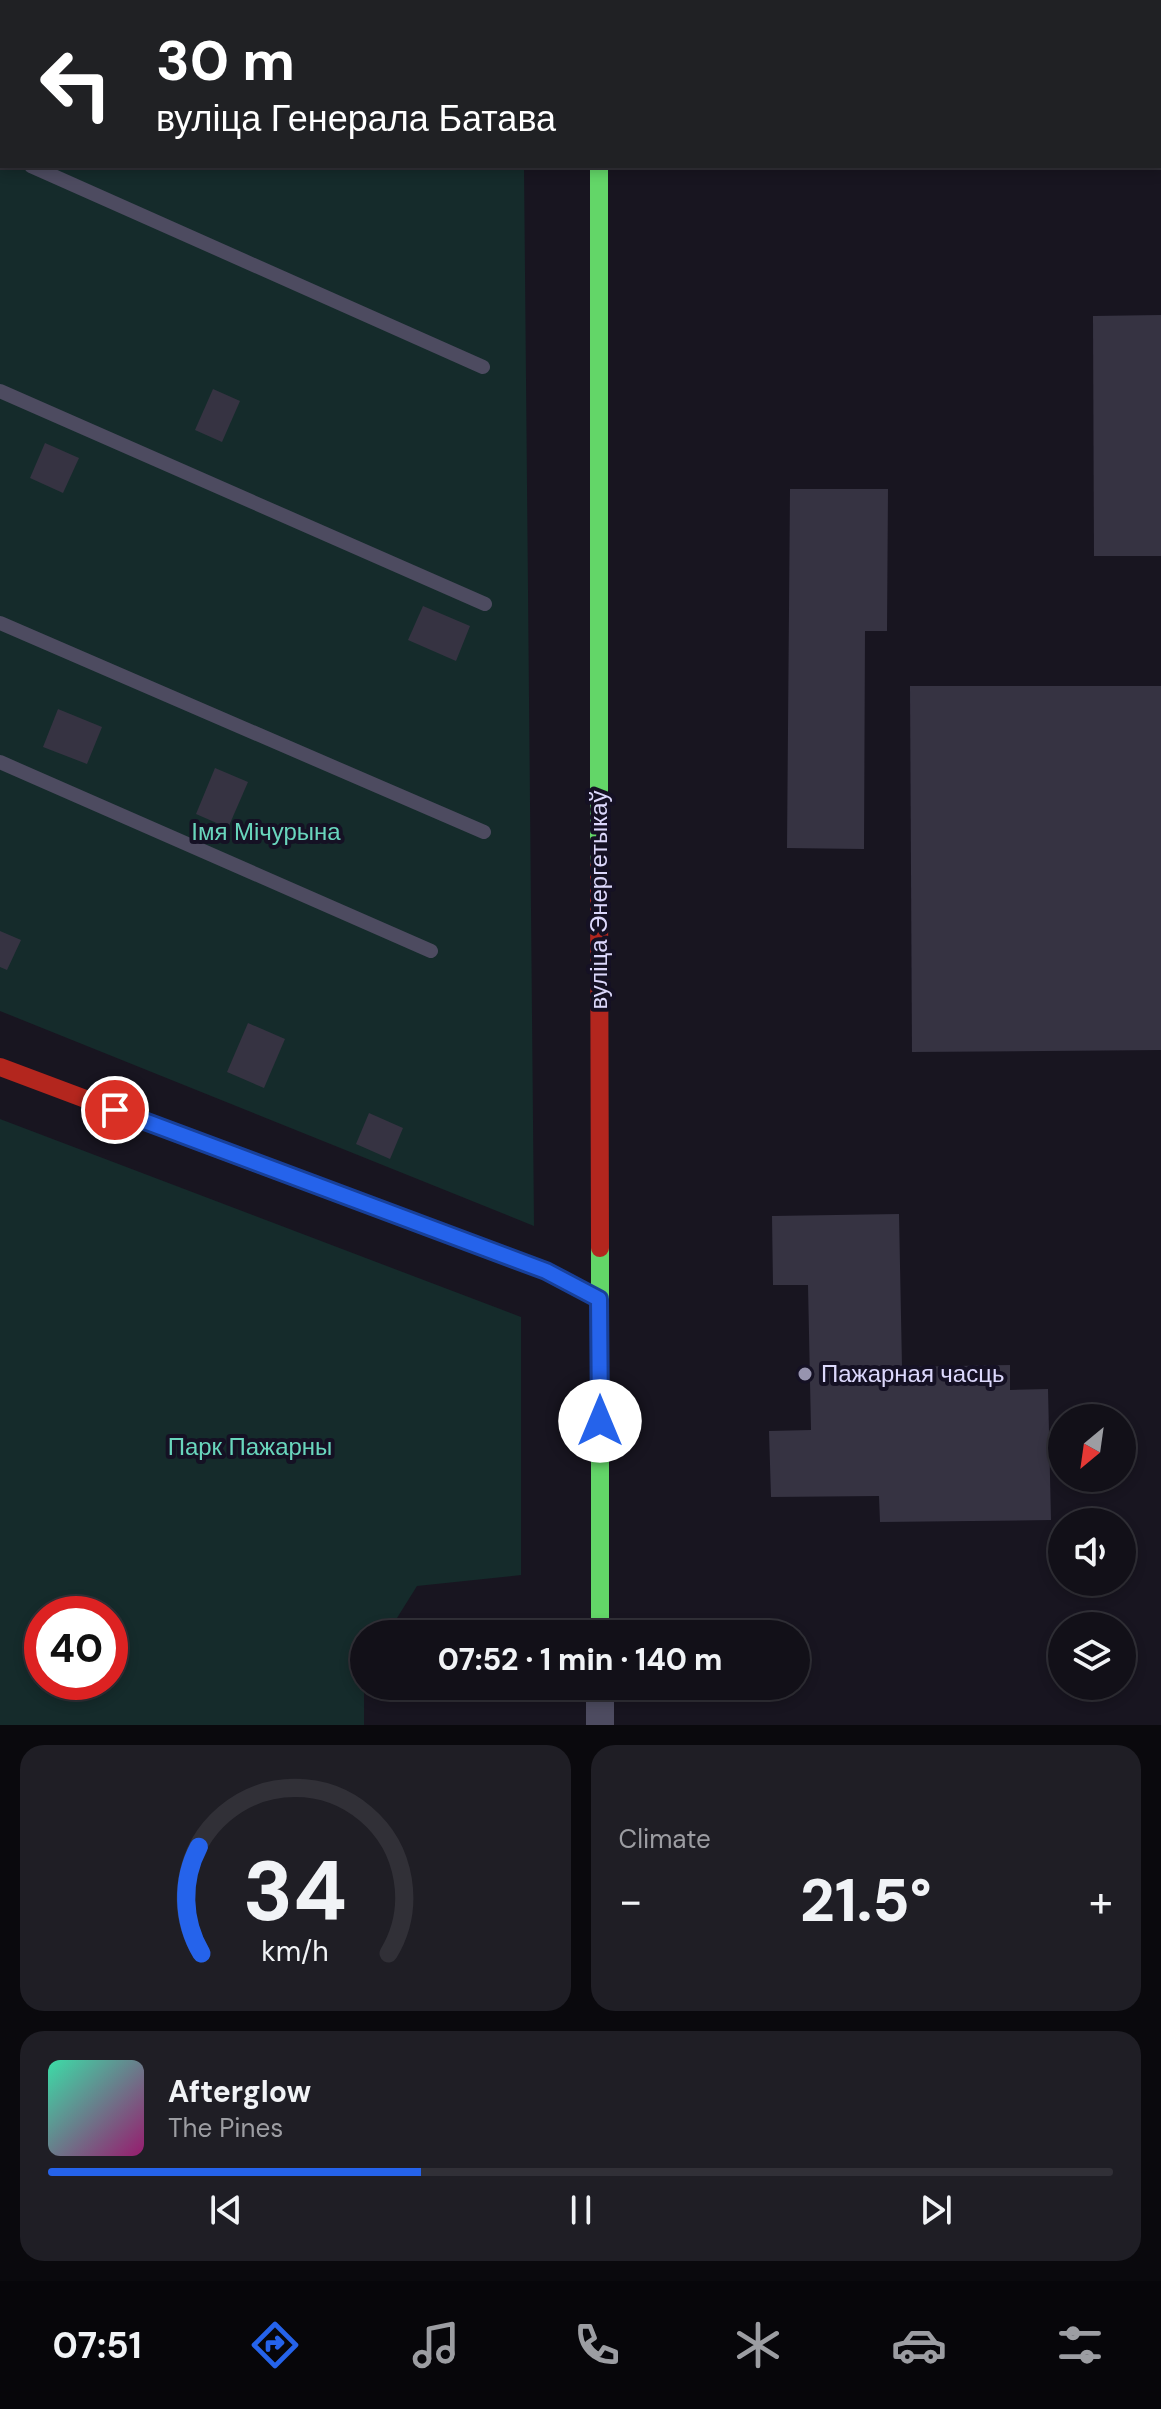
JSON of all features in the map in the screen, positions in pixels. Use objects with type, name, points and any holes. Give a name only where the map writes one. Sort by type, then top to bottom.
[{"type":"street","name":"вуліца Энергетыкаў","points":[[599,168],[600,1620]]},
{"type":"street","points":[[0,1067],[546,1271],[599,1299]]},
{"type":"street","points":[[600,1700],[600,1725]]},
{"type":"lane","points":[[35,168],[483,367]]},
{"type":"lane","points":[[0,391],[485,604]]},
{"type":"lane","points":[[0,623],[484,832]]},
{"type":"lane","points":[[0,762],[431,951]]},
{"type":"green space","name":"Імя Мічурына","points":[[0,168],[524,168],[534,1226],[0,1011]]},
{"type":"green space","name":"Парк Пажарны","points":[[0,1119],[521,1317],[521,1575],[417,1586],[396,1620],[350,1620],[350,1700],[364,1700],[364,1725],[0,1725]]},
{"type":"building","points":[[1161,315],[1161,556],[1094,556],[1093,316]]},
{"type":"building","points":[[213,389],[240,401],[222,442],[195,430]]},
{"type":"building","points":[[45,443],[79,458],[63,493],[30,478]]},
{"type":"building","points":[[790,489],[888,489],[887,631],[865,631],[864,849],[787,848]]},
{"type":"building","points":[[423,606],[470,626],[456,661],[408,640]]},
{"type":"building","points":[[910,686],[1161,686],[1161,1050],[912,1052]]},
{"type":"building","points":[[58,709],[102,727],[87,764],[43,747]]},
{"type":"building","points":[[215,768],[248,782],[228,828],[196,814]]},
{"type":"building","points":[[0,931],[21,940],[7,970],[0,967]]},
{"type":"building","points":[[248,1023],[285,1039],[264,1088],[227,1072]]},
{"type":"building","points":[[369,1113],[403,1128],[390,1159],[356,1144]]},
{"type":"building","points":[[899,1214],[902,1367],[1010,1365],[1010,1390],[1048,1389],[1051,1508],[1048,1508],[1048,1520],[880,1522],[879,1496],[771,1497],[769,1431],[811,1430],[808,1285],[773,1285],[772,1216]]},
{"type":"traffic: fast","points":[[599,168],[599,866]]},
{"type":"traffic: fast","points":[[600,1248],[600,1620]]},
{"type":"traffic: slow","points":[[248,1160],[546,1271],[599,1299]]},
{"type":"traffic: jam","points":[[599,866],[600,1248]]},
{"type":"traffic: jam","points":[[0,1067],[248,1160]]},
{"type":"place","name":"Пажарная часць","points":[[805,1374]]},
{"type":"route","points":[[115,1110],[546,1271],[599,1299],[600,1421]]}]
